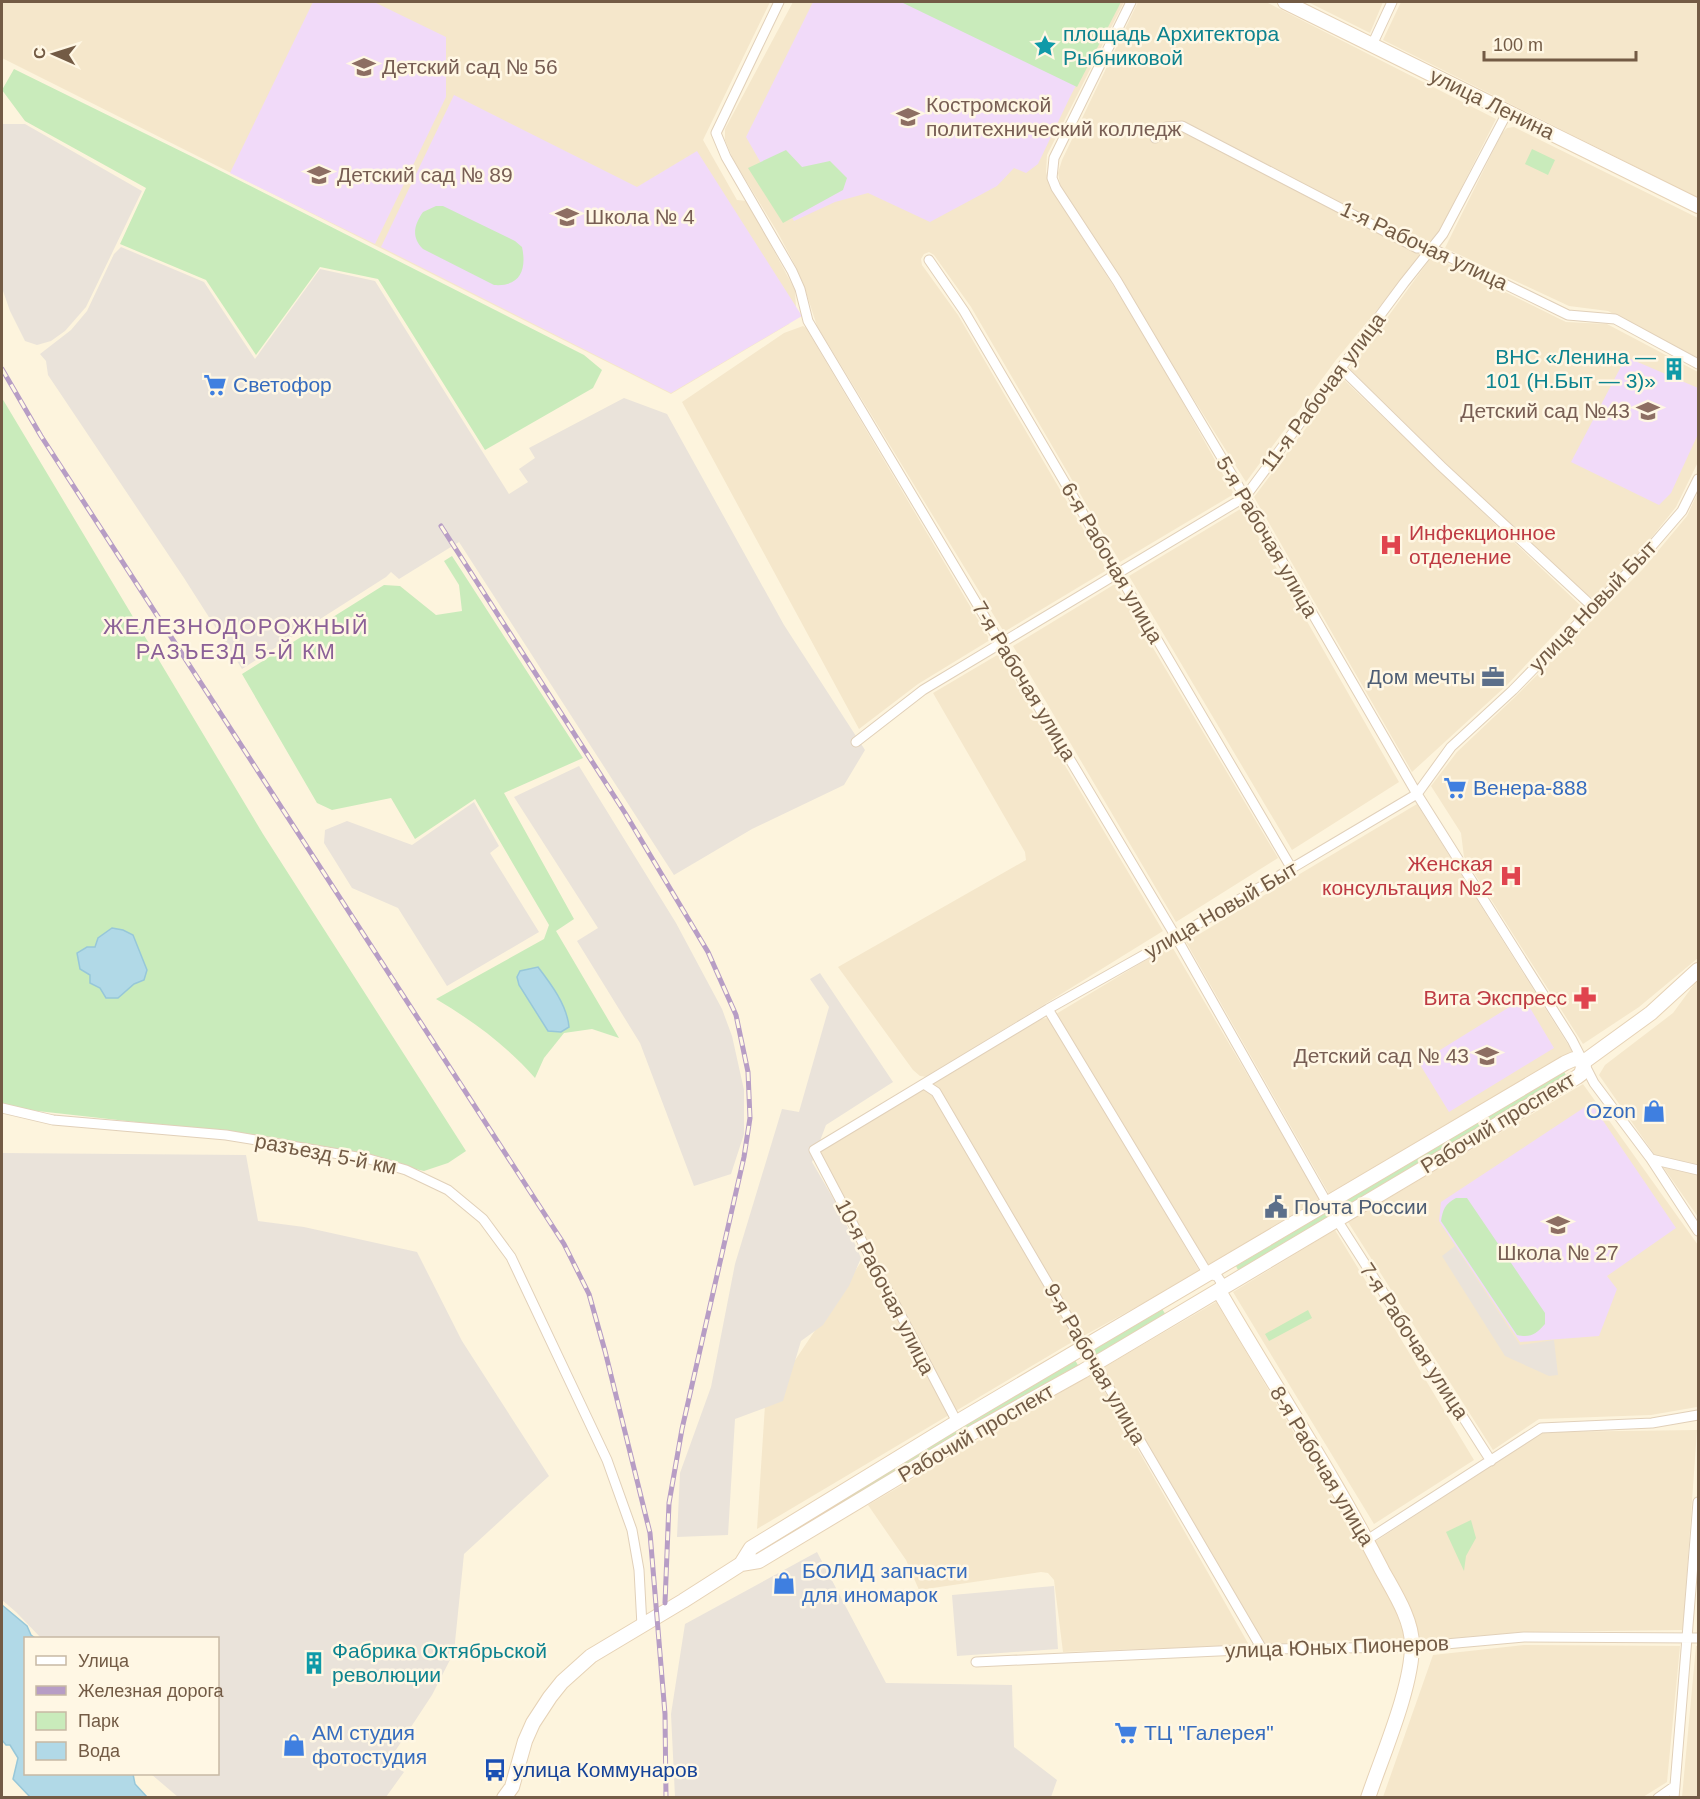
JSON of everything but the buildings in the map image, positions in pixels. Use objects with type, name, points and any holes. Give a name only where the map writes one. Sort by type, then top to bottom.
[{"type":"street","name":"5-я Рабочая улица","points":[[1131,2],[1054,158],[1052,178],[1056,188],[1117,281],[1245,497],[1416,794],[1585,1061],[1594,1083],[1651,1159],[1698,1231]]},
{"type":"street","name":"улица Ленина","points":[[1286,2],[1698,206]]},
{"type":"street","points":[[1372,45],[1392,2]]},
{"type":"street","name":"7-я Рабочая улица","points":[[777,6],[716,133],[726,157],[792,271],[800,289],[808,321],[1176,937],[1327,1203]]},
{"type":"street","name":"11-я Рабочая улица","points":[[856,742],[922,690],[1245,497],[1443,234],[1508,111]]},
{"type":"street","name":"1-я Рабочая улица","points":[[1155,138],[1166,127],[1182,126],[1417,248],[1431,248],[1568,315],[1615,320],[1698,364]]},
{"type":"street","name":"6-я Рабочая улица","points":[[929,260],[964,311],[1292,869]]},
{"type":"street","points":[[1341,368],[1441,466],[1593,607]]},
{"type":"street","name":"улица Новый Быт","points":[[814,1150],[1048,1009],[1176,937],[1416,794],[1451,747],[1513,690],[1638,562],[1682,511],[1698,478]]},
{"type":"street","name":"Рабочий проспект","points":[[509,1794],[525,1741],[550,1697],[591,1656],[741,1564],[759,1561],[978,1430],[1095,1364],[1577,1077],[1581,1074],[1585,1061],[1651,1013],[1698,970]]},
{"type":"street","points":[[1048,1009],[1203,1277]]},
{"type":"street","name":"Рабочий проспект","points":[[741,1564],[751,1548],[957,1422],[1565,1063],[1574,1059],[1585,1061]]},
{"type":"street","name":"9-я Рабочая улица","points":[[924,1084],[936,1092],[1262,1649]]},
{"type":"street","name":"разъезд 5-й км","points":[[2,1108],[53,1120],[226,1135],[369,1159],[406,1170],[448,1190],[483,1219],[511,1257],[607,1460],[632,1530],[639,1570],[642,1626]]},
{"type":"street","name":"10-я Рабочая улица","points":[[814,1150],[957,1422]]},
{"type":"street","points":[[1651,1159],[1698,1170]]},
{"type":"street","name":"7-я Рабочая улица","points":[[1337,1220],[1491,1461]]},
{"type":"street","points":[[1217,1276],[1221,1282],[1214,1294],[1198,1295],[1195,1289],[1203,1277],[1217,1276]]},
{"type":"street","name":"8-я Рабочая улица","points":[[1214,1294],[1367,1540],[1405,1617],[1412,1647]]},
{"type":"street","points":[[1367,1540],[1541,1428],[1652,1423],[1698,1415]]},
{"type":"street","points":[[1674,1797],[1693,1638],[1698,1502]]},
{"type":"street","name":"улица Юных Пионеров","points":[[976,1662],[1262,1649],[1412,1647],[1524,1637],[1693,1638]]},
{"type":"street","points":[[1368,1797],[1405,1690],[1412,1647]]},
{"type":"street","points":[[1658,1797],[1675,1786]]},
{"type":"shaded area","points":[[2,2],[770,2],[703,140],[737,200],[747,201],[795,290],[796,308],[789,324],[671,394],[2,58]]},
{"type":"shaded area","name":"Детский сад № 56","points":[[313,2],[374,2],[446,37],[446,97],[375,244],[230,173]]},
{"type":"shaded area","points":[[793,2],[1124,2],[1047,155],[1046,172],[1051,188],[1149,342],[1234,494],[1120,562],[971,307],[934,255],[929,252],[924,254],[921,259],[922,265],[958,315],[1107,570],[1004,632],[817,326],[796,267],[733,159],[725,140],[725,129]]},
{"type":"shaded area","name":"Костромской политехнический колледж","points":[[813,2],[1119,2],[1038,164],[1026,173],[1014,168],[997,186],[930,222],[868,193],[835,202],[794,221],[746,137]]},
{"type":"shaded area","points":[[1138,2],[1266,2],[1496,119],[1436,238],[1336,360],[1246,482],[1061,189],[1058,173],[1062,160]]},
{"type":"shaded area","points":[[1308,2],[1383,2],[1370,33]]},
{"type":"shaded area","points":[[1401,2],[1698,2],[1698,198],[1383,40]]},
{"type":"shaded area","name":"Школа № 4","points":[[454,95],[637,187],[697,151],[802,316],[671,393],[381,247]]},
{"type":"shaded area","points":[[2,124],[25,124],[142,191],[86,307],[65,331],[51,341],[37,345],[25,341],[10,311],[2,288]]},
{"type":"shaded area","points":[[1514,127],[1698,218],[1698,358],[1608,311],[1569,306],[1445,248],[1502,133],[1507,128]]},
{"type":"shaded area","points":[[121,247],[204,282],[255,359],[320,269],[375,281],[509,494],[528,482],[519,469],[535,458],[529,448],[624,398],[667,414],[784,625],[865,750],[844,785],[752,829],[674,875],[459,542],[399,579],[391,572],[242,669],[48,375],[46,361],[40,354],[71,330],[87,311],[114,254]]},
{"type":"shaded area","points":[[1432,256],[1566,322],[1607,324],[1698,372],[1698,462],[1676,507],[1631,563],[1600,596],[1593,598],[1585,594],[1464,481],[1350,369]]},
{"type":"shaded area","points":[[803,326],[990,640],[918,684],[859,729],[682,402],[784,333]]},
{"type":"shaded area","name":"Детский сад №43","points":[[1626,357],[1698,388],[1698,434],[1671,493],[1659,505],[1571,462]]},
{"type":"shaded area","points":[[1343,379],[1581,606],[1507,685],[1412,772],[1254,497]]},
{"type":"shaded area","points":[[1698,492],[1698,958],[1639,1007],[1583,1044],[1464,857],[1461,833],[1431,786],[1457,752],[1643,569],[1687,516]]},
{"type":"shaded area","points":[[1242,508],[1399,782],[1292,850],[1129,576]]},
{"type":"shaded area","points":[[1115,584],[1278,858],[1176,922],[1013,646]]},
{"type":"shaded area","points":[[999,654],[1163,931],[927,1077],[920,1076],[913,1070],[838,967],[1026,860],[1025,852],[933,693]]},
{"type":"shaded area","points":[[579,766],[676,923],[722,1009],[732,1036],[744,1090],[744,1134],[731,1174],[694,1186],[640,1043],[577,941],[598,928],[514,797]]},
{"type":"shaded area","points":[[474,802],[499,846],[490,853],[539,932],[447,986],[398,908],[352,888],[324,843],[325,830],[347,821],[412,845]]},
{"type":"shaded area","points":[[1417,804],[1572,1051],[1329,1194],[1186,942]]},
{"type":"shaded area","points":[[1171,945],[1320,1198],[1209,1266],[1056,1014]]},
{"type":"shaded area","points":[[820,973],[893,1082],[826,1125],[812,1162],[840,1210],[861,1258],[849,1286],[823,1325],[801,1341],[783,1401],[735,1419],[728,1535],[677,1537],[680,1473],[711,1387],[735,1264],[782,1109],[799,1112],[829,1007],[810,979]]},
{"type":"shaded area","points":[[1698,979],[1698,1217],[1599,1075],[1605,1065],[1673,1013]]},
{"type":"shaded area","name":"Детский сад № 43","points":[[1524,998],[1554,1048],[1449,1112],[1419,1063]]},
{"type":"shaded area","points":[[1047,1018],[1053,1022],[1200,1272],[1067,1345],[757,1529],[765,1405],[867,1253],[818,1153],[1041,1019]]},
{"type":"shaded area","points":[[1583,1084],[1698,1245],[1697,1407],[1651,1415],[1539,1419],[1493,1450],[1348,1222]]},
{"type":"shaded area","name":"Школа № 27","points":[[1591,1103],[1676,1228],[1607,1276],[1617,1289],[1599,1336],[1520,1342],[1439,1221],[1441,1202]]},
{"type":"shaded area","points":[[2,1153],[246,1155],[258,1221],[304,1227],[417,1252],[462,1341],[549,1476],[464,1554],[454,1652],[432,1695],[388,1762],[404,1772],[386,1797],[178,1797],[152,1775],[219,1775],[219,1637],[40,1637],[2,1600]]},
{"type":"shaded area","points":[[1335,1230],[1474,1460],[1374,1524],[1233,1292]]},
{"type":"shaded area","points":[[1455,1246],[1520,1345],[1554,1340],[1558,1375],[1549,1376],[1505,1356],[1442,1256]]},
{"type":"shaded area","points":[[1216,1302],[1388,1590],[1406,1639],[1264,1644],[1103,1368]]},
{"type":"shaded area","points":[[1094,1373],[1249,1645],[1063,1652],[1054,1580],[1048,1573],[1041,1572],[919,1590],[906,1560],[868,1505]]},
{"type":"shaded area","points":[[1697,1430],[1683,1630],[1524,1632],[1418,1641],[1373,1543],[1543,1432]]},
{"type":"shaded area","points":[[817,1552],[886,1683],[1012,1685],[1014,1747],[1057,1780],[1051,1797],[675,1797],[671,1714],[685,1624]]},
{"type":"shaded area","points":[[1054,1586],[1058,1649],[957,1656],[952,1595]]},
{"type":"shaded area","points":[[1524,1645],[1680,1646],[1667,1782],[1643,1797],[1383,1797],[1433,1655]]},
{"type":"shaded area","points":[[1696,1646],[1698,1646],[1698,1797],[1682,1797]]},
{"type":"green space","name":"площадь Архитектора Рыбниковой","points":[[901,2],[1121,2],[1077,87]]},
{"type":"green space","points":[[14,69],[584,355],[602,370],[593,388],[485,450],[378,279],[320,267],[256,355],[206,280],[120,244],[146,188],[25,121],[2,90]]},
{"type":"green space","points":[[1532,149],[1555,160],[1548,175],[1525,164]]},
{"type":"green space","points":[[786,150],[802,167],[830,161],[847,178],[843,190],[783,223],[748,168]]},
{"type":"green space","points":[[436,206],[443,206],[515,241],[522,247],[522,270],[516,280],[503,285],[494,285],[423,249],[415,235],[416,226],[423,212]]},
{"type":"green space","points":[[2,398],[263,834],[466,1151],[448,1163],[424,1171],[279,1138],[2,1107]]},
{"type":"green space","points":[[452,556],[583,758],[504,793],[574,919],[556,931],[619,1038],[592,1029],[564,1033],[544,1058],[535,1078],[488,1034],[436,999],[544,939],[549,925],[475,799],[415,839],[391,798],[332,810],[317,803],[242,674],[384,585],[400,586],[436,615],[462,611],[459,585],[444,561]]},
{"type":"green space","points":[[1564,1071],[1567,1078],[1345,1208],[1341,1202]]},
{"type":"green space","points":[[1456,1198],[1467,1198],[1545,1313],[1545,1324],[1536,1333],[1526,1336],[1517,1335],[1441,1221],[1445,1207]]},
{"type":"green space","points":[[1328,1211],[1331,1216],[1239,1272],[1236,1266]]},
{"type":"green space","points":[[1162,1309],[1166,1315],[1096,1356],[1092,1350]]},
{"type":"green space","points":[[1308,1310],[1312,1318],[1269,1341],[1265,1334]]},
{"type":"green space","points":[[1075,1360],[1079,1367],[835,1510],[832,1504]]},
{"type":"green space","points":[[1471,1520],[1476,1538],[1466,1556],[1464,1571],[1446,1532]]},
{"type":"water","points":[[112,928],[133,935],[147,970],[144,980],[134,984],[118,998],[106,998],[100,988],[90,983],[90,975],[80,969],[77,953],[87,947],[95,947],[98,938]]},
{"type":"water","points":[[538,967],[562,1003],[568,1019],[569,1027],[561,1032],[548,1031],[519,985],[517,977],[520,971]]},
{"type":"water","points":[[2,1605],[27,1626],[34,1637],[24,1637],[24,1775],[133,1775],[135,1784],[147,1797],[30,1797],[13,1779],[18,1758],[10,1745],[6,1745],[2,1740]]},
{"type":"railway","points":[[2,369],[41,436],[564,1244],[589,1294],[650,1533],[665,1714],[666,1798]]},
{"type":"railway","points":[[441,526],[625,813],[708,952],[736,1015],[748,1072],[750,1118],[744,1157],[682,1429],[669,1503],[665,1603]]},
{"type":"place","name":"площадь Архитектора Рыбниковой","points":[[1045,46]]},
{"type":"place","name":"Детский сад № 56","points":[[364,67]]},
{"type":"place","name":"Костромской политехнический колледж","points":[[908,117]]},
{"type":"place","name":"Детский сад № 89","points":[[319,175]]},
{"type":"place","name":"Школа № 4","points":[[567,217]]},
{"type":"place","name":"ВНС «Ленина — 101 (Н.Быт — 3)»","points":[[1674,369]]},
{"type":"place","name":"Светофор","points":[[215,385]]},
{"type":"place","name":"Детский сад №43","points":[[1648,411]]},
{"type":"place","name":"Инфекционное отделение","points":[[1391,545]]},
{"type":"place","name":"Дом мечты","points":[[1493,677]]},
{"type":"place","name":"Венера-888","points":[[1455,788]]},
{"type":"place","name":"Женская консультация №2","points":[[1511,876]]},
{"type":"place","name":"Вита Экспресс","points":[[1585,998]]},
{"type":"place","name":"Детский сад № 43","points":[[1487,1056]]},
{"type":"place","name":"Ozon","points":[[1654,1111]]},
{"type":"place","name":"Почта России","points":[[1276,1207]]},
{"type":"place","name":"Школа № 27","points":[[1558,1225]]},
{"type":"place","name":"БОЛИД запчасти для иномарок","points":[[784,1583]]},
{"type":"place","name":"Фабрика Октябрьской революции","points":[[314,1663]]},
{"type":"place","name":"ТЦ \"Галерея\"","points":[[1126,1733]]},
{"type":"place","name":"АМ студия фотостудия","points":[[294,1745]]},
{"type":"place","name":"улица Коммунаров","points":[[495,1770]]},
{"type":"district","name":"ЖЕЛЕЗНОДОРОЖНЫЙ РАЗЪЕЗД 5-Й КМ","points":[[236,638]]}]
